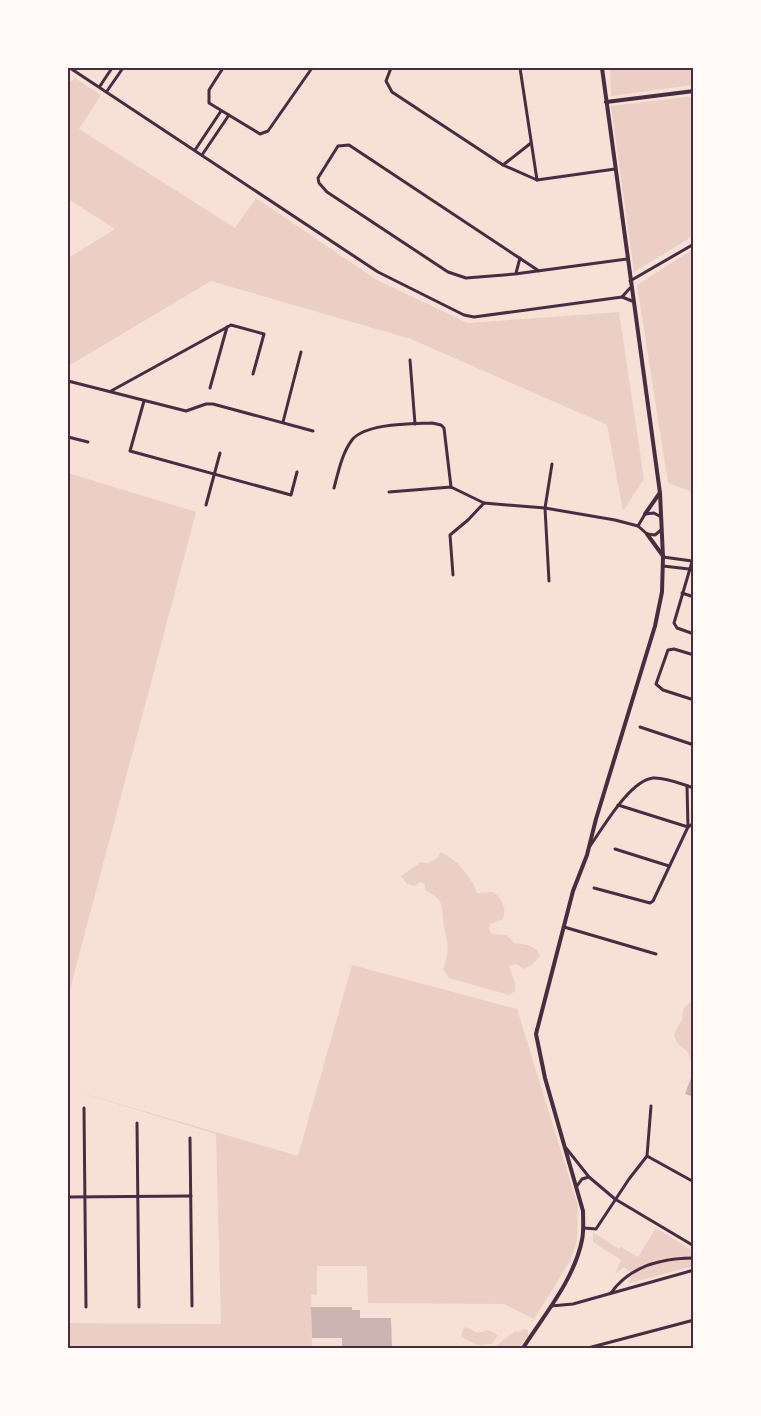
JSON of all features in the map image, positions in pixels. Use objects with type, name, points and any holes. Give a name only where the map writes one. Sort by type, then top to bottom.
[{"type":"street","points":[[68,74],[71,68],[378,272],[464,315],[474,317],[622,297],[632,301]]},
{"type":"street","points":[[99,87],[112,68]]},
{"type":"street","points":[[107,92],[123,68]]},
{"type":"street","points":[[223,68],[207,94],[209,103],[260,134],[265,134],[312,68]]},
{"type":"street","points":[[391,68],[386,81],[392,92],[503,165],[537,180],[615,170]]},
{"type":"street","points":[[520,68],[537,180]]},
{"type":"street","points":[[524,1348],[570,1273],[580,1250],[584,1228],[583,1211],[545,1078],[536,1034],[573,891],[589,848],[656,626],[662,592],[660,493],[629,282],[602,68]]},
{"type":"street","points":[[606,102],[693,91]]},
{"type":"street","points":[[195,150],[221,111]]},
{"type":"street","points":[[202,155],[229,115]]},
{"type":"street","points":[[503,165],[531,143]]},
{"type":"street","points":[[539,271],[349,145],[338,146],[318,178],[319,183],[327,192],[452,275],[466,278],[515,274],[539,271],[627,259]]},
{"type":"street","points":[[629,282],[693,244]]},
{"type":"street","points":[[515,274],[520,258]]},
{"type":"street","points":[[622,297],[630,288]]},
{"type":"street","points":[[109,392],[231,325],[264,334],[253,374]]},
{"type":"street","points":[[210,388],[227,327]]},
{"type":"street","points":[[283,422],[301,352]]},
{"type":"street","points":[[410,360],[415,424]]},
{"type":"street","points":[[68,381],[186,411],[213,404],[313,431]]},
{"type":"street","points":[[144,401],[130,451],[291,495],[297,472]]},
{"type":"street","points":[[334,488],[342,461],[354,437],[375,428],[436,423],[444,428],[451,487]]},
{"type":"street","points":[[68,437],[88,442]]},
{"type":"street","points":[[206,505],[220,453]]},
{"type":"street","points":[[549,581],[545,508],[552,464]]},
{"type":"street","points":[[388,492],[451,487],[484,503],[545,508],[639,526],[663,557],[693,561]]},
{"type":"street","points":[[639,526],[660,493]]},
{"type":"street","points":[[453,575],[448,540],[450,535],[484,503]]},
{"type":"street","points":[[645,514],[654,513],[662,518]]},
{"type":"street","points":[[647,534],[655,535],[662,529]]},
{"type":"street","points":[[693,555],[674,623],[677,628],[693,634]]},
{"type":"street","points":[[663,566],[689,569]]},
{"type":"street","points":[[682,593],[693,597]]},
{"type":"street","points":[[693,655],[674,649],[668,650],[656,684],[663,690],[693,700]]},
{"type":"street","points":[[640,727],[693,745]]},
{"type":"street","points":[[589,848],[618,805],[632,790],[647,779],[661,779],[693,788]]},
{"type":"street","points":[[687,786],[688,827]]},
{"type":"street","points":[[618,805],[688,827]]},
{"type":"street","points":[[594,888],[650,903],[688,827],[693,823]]},
{"type":"street","points":[[595,824],[600,827],[605,825]]},
{"type":"street","points":[[615,849],[669,866]]},
{"type":"street","points":[[564,927],[656,954]]},
{"type":"street","points":[[584,1228],[596,1229],[647,1156],[651,1106]]},
{"type":"street","points":[[84,1108],[86,1307]]},
{"type":"street","points":[[137,1123],[140,1307]]},
{"type":"street","points":[[190,1138],[192,1306]]},
{"type":"street","points":[[564,1145],[589,1177],[615,1199],[693,1246]]},
{"type":"street","points":[[647,1156],[693,1182]]},
{"type":"street","points":[[576,1186],[582,1179],[589,1177]]},
{"type":"street","points":[[68,1197],[191,1196]]},
{"type":"street","points":[[611,1293],[624,1277],[639,1268],[663,1261],[693,1258]]},
{"type":"street","points":[[551,1306],[573,1304],[693,1270]]},
{"type":"street","points":[[588,1348],[693,1320]]},
{"type":"shaded area","points":[[610,68],[693,68],[693,85],[611,96]]},
{"type":"shaded area","points":[[75,78],[101,95],[79,129],[235,228],[256,198],[377,280],[468,323],[619,312],[644,479],[623,511],[607,425],[411,339],[211,281],[70,365],[68,364],[68,258],[115,229],[68,199],[68,84]]},
{"type":"shaded area","points":[[693,96],[693,236],[634,272],[611,106]]},
{"type":"shaded area","points":[[693,249],[693,492],[668,483],[637,285]]},
{"type":"shaded area","points":[[68,473],[196,512],[68,997]]},
{"type":"shaded area","points":[[441,852],[463,869],[477,893],[494,892],[501,901],[504,907],[503,919],[490,924],[489,929],[492,934],[507,935],[514,943],[528,945],[537,950],[540,956],[532,965],[523,969],[516,964],[509,966],[515,983],[515,991],[509,995],[449,978],[443,969],[448,948],[440,901],[425,890],[425,885],[421,882],[414,886],[407,884],[401,876],[421,862],[428,863],[437,858]]},
{"type":"shaded area","points":[[352,965],[517,1009],[578,1206],[577,1241],[570,1261],[534,1319],[504,1304],[368,1303],[367,1266],[317,1266],[317,1295],[311,1294],[312,1348],[68,1348],[68,1323],[221,1324],[216,1134],[68,1089],[298,1156]]},
{"type":"shaded area","points":[[693,1000],[693,1068],[688,1052],[677,1043],[674,1035],[682,1021],[683,1009]]},
{"type":"shaded area","points":[[656,1228],[693,1251],[693,1266],[630,1283],[628,1282],[633,1275],[624,1267],[615,1274],[621,1260],[593,1242],[593,1232],[619,1249],[621,1247],[638,1257]]},
{"type":"shaded area","points":[[466,1327],[477,1332],[489,1330],[498,1335],[492,1344],[477,1345],[461,1337]]},
{"type":"shaded area","points":[[523,1329],[528,1330],[528,1336],[518,1348],[493,1348],[515,1331],[519,1332]]},
{"type":"building","points":[[692,1075],[694,1076],[694,1097],[685,1094]]},
{"type":"building","points":[[311,1307],[352,1307],[352,1310],[360,1310],[360,1318],[391,1318],[392,1348],[342,1348],[342,1338],[312,1338]]}]
